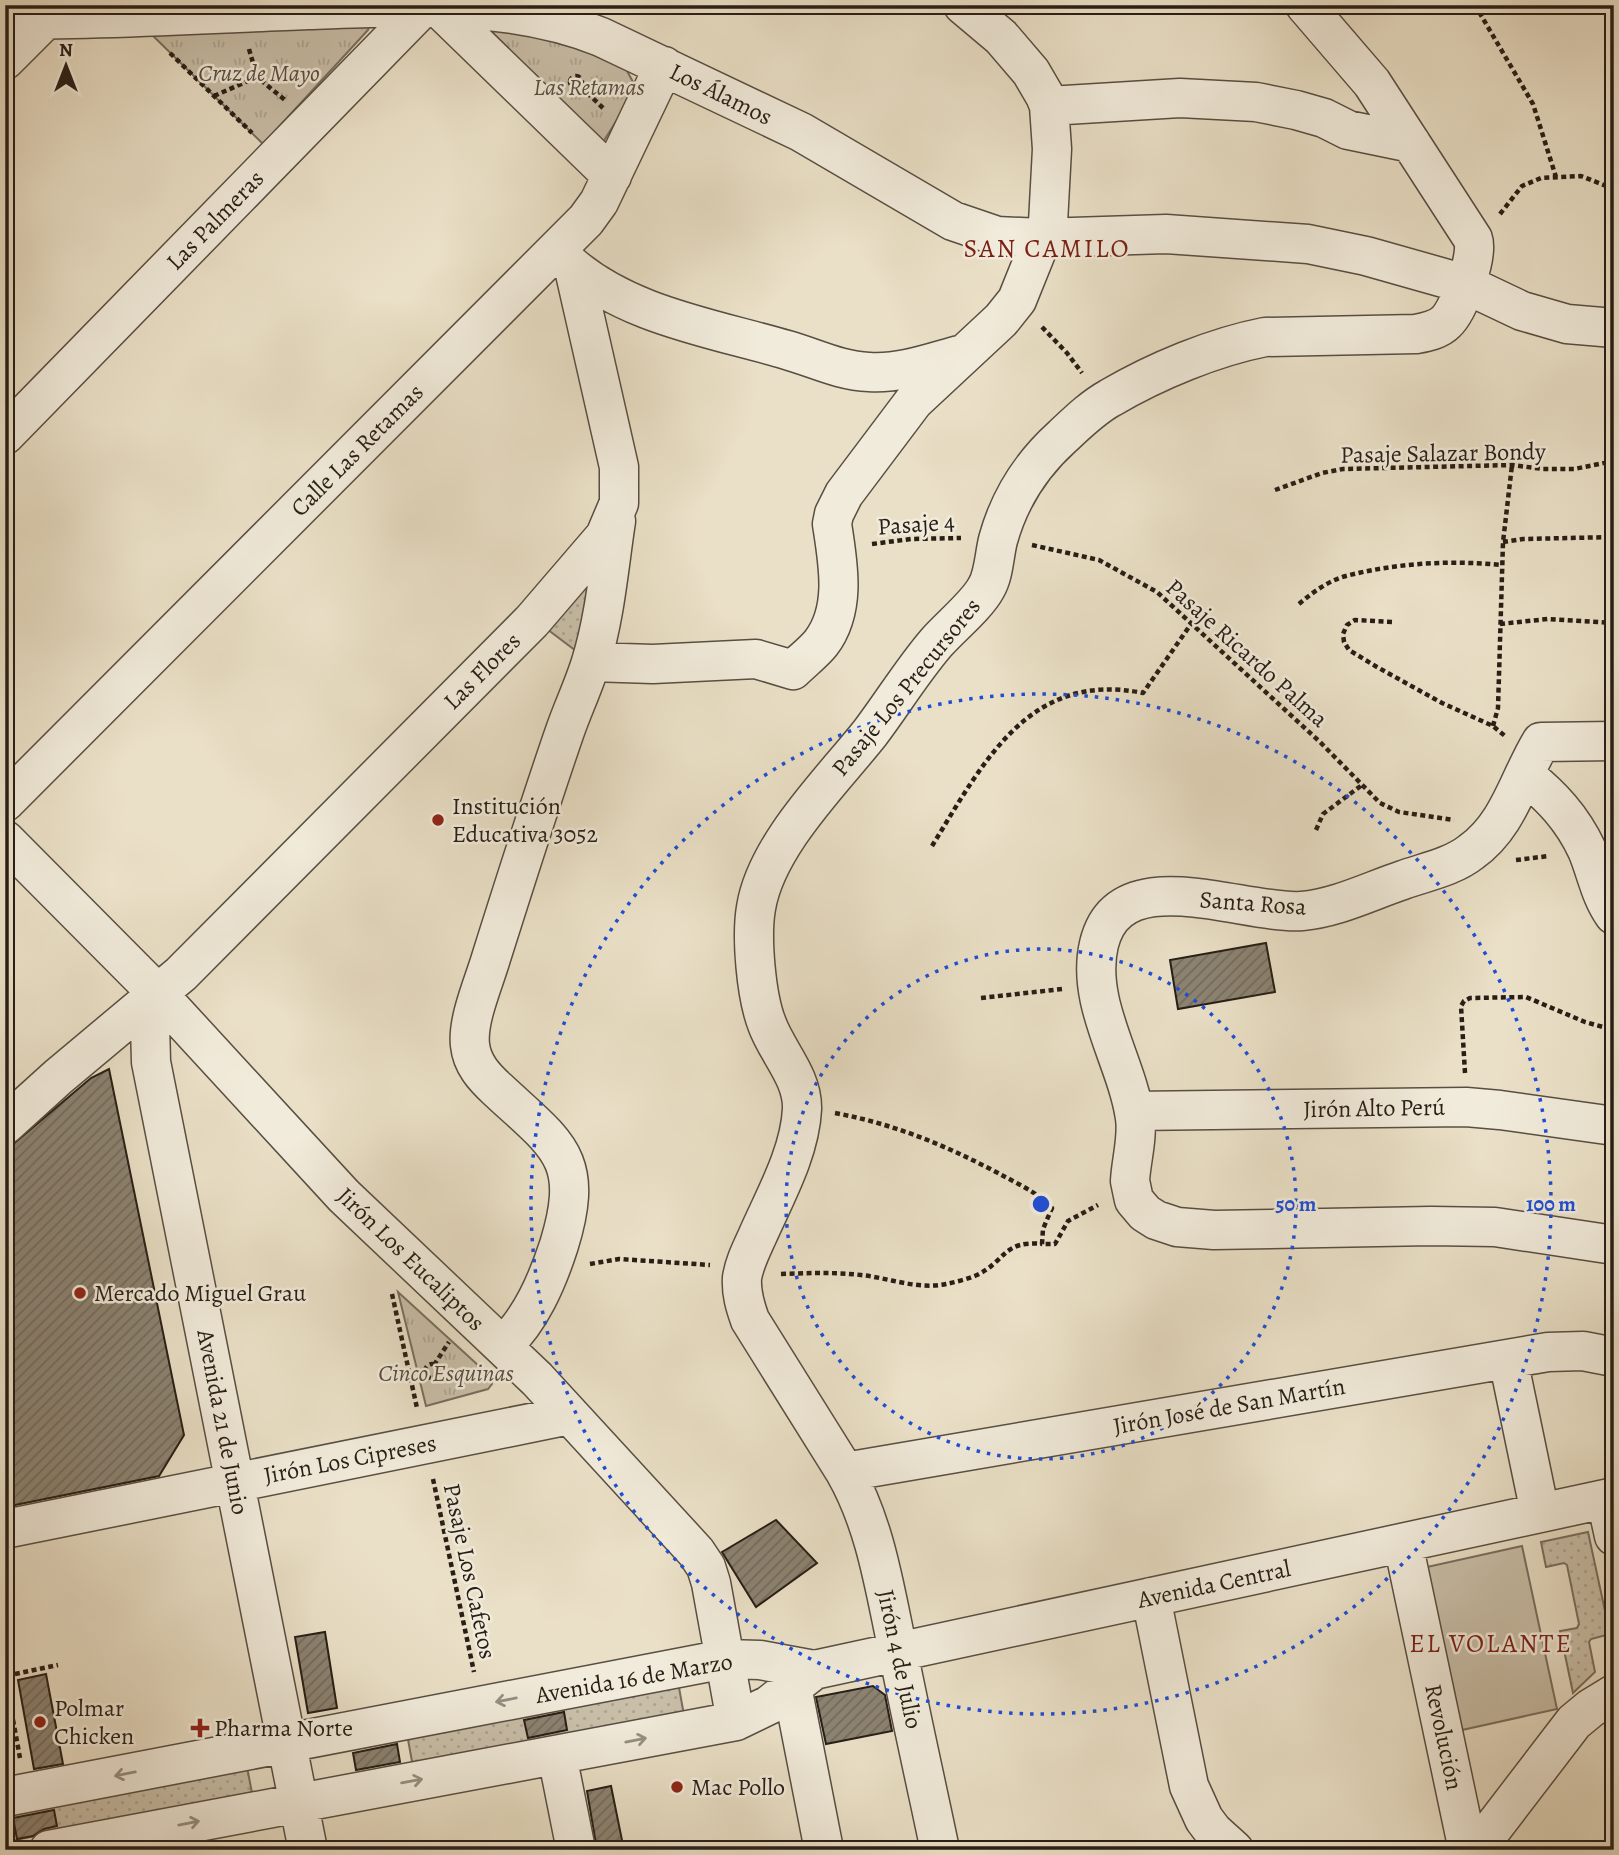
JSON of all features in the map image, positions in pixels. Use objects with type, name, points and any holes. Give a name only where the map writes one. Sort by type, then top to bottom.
[{"type":"street","points":[[591,662],[653,664],[756,659],[793,670],[820,643],[835,616],[839,590],[832,524],[844,494],[914,401],[1013,306],[1023,289],[1048,223],[1052,149],[1049,106],[1040,83],[1012,48],[991,26],[963,5]]},
{"type":"street","points":[[1305,5],[1372,83],[1475,244]]},
{"type":"street","points":[[431,6],[611,176]]},
{"type":"street","name":"Los Álamos","points":[[5,20],[431,6],[506,12],[552,20],[585,30],[801,132],[953,221],[997,236],[1041,238],[1166,234],[1293,242],[1345,251],[1465,284],[1522,311],[1567,324],[1614,328]]},
{"type":"street","name":"Las Palmeras","points":[[5,435],[431,6]]},
{"type":"street","points":[[5,60],[45,20]]},
{"type":"street","name":"Calle Las Retamas","points":[[5,802],[565,261],[594,211],[664,66]]},
{"type":"street","points":[[1049,106],[1180,98],[1256,102],[1324,118],[1348,130],[1411,143]]},
{"type":"street","name":"Pasaje Los Precursores","points":[[845,1472],[750,1320],[742,1292],[759,1273],[802,1108],[795,1080],[772,1037],[763,1011],[754,937],[756,904],[780,848],[936,643],[986,589],[999,537],[1020,487],[1030,471],[1060,438],[1104,402],[1150,378],[1244,341],[1265,337],[1404,335],[1434,330],[1451,316],[1473,261],[1475,244]]},
{"type":"street","points":[[565,261],[610,293],[662,314],[791,351],[846,370],[894,372],[965,353]]},
{"type":"street","name":"Las Flores","points":[[5,1125],[58,1077],[158,995],[532,621],[605,536],[619,503],[619,467],[565,261]]},
{"type":"street","points":[[503,1346],[527,1319],[553,1263],[568,1208],[569,1172],[553,1143],[481,1072],[472,1054],[470,1036],[516,877],[565,729],[591,662],[619,503]]},
{"type":"street","name":"Santa Rosa","points":[[1132,1191],[1130,1172],[1136,1128],[1134,1111],[1098,988],[1096,960],[1100,940],[1113,914],[1134,900],[1161,895],[1304,911],[1353,898],[1460,860],[1479,847],[1500,823],[1519,759],[1541,742],[1614,741]]},
{"type":"street","points":[[1519,759],[1563,810],[1587,851],[1614,915]]},
{"type":"street","name":"Jirón Los Eucaliptos","points":[[5,840],[158,995],[344,1196],[503,1346],[570,1415],[701,1559],[711,1583],[736,1721]]},
{"type":"street","name":"Avenida 21 de Junio","points":[[158,995],[150,1024],[151,1062],[308,1850]]},
{"type":"street","name":"Jirón Alto Perú","points":[[1134,1111],[1466,1107],[1614,1126]]},
{"type":"street","points":[[1132,1191],[1134,1200],[1145,1213],[1177,1227],[1214,1230],[1494,1227],[1614,1245]]},
{"type":"street","name":"Jirón José de San Martín","points":[[845,1472],[1508,1359],[1565,1351],[1614,1356]]},
{"type":"street","points":[[1508,1359],[1540,1513]]},
{"type":"street","name":"Jirón Los Cipreses","points":[[5,1529],[236,1482],[422,1429],[570,1415]]},
{"type":"street","name":"Jirón 4 de Julio","points":[[845,1472],[868,1524],[883,1579],[940,1850]]},
{"type":"street","points":[[1610,1498],[1614,1536]]},
{"type":"street","name":"Avenida Central","points":[[798,1674],[1610,1498]]},
{"type":"street","name":"Revolución","points":[[1403,1542],[1468,1850]]},
{"type":"street","points":[[1151,1597],[1189,1786],[1209,1825],[1234,1850]]},
{"type":"street","name":"Avenida 16 de Marzo","points":[[16,1795],[725,1659],[760,1660],[798,1674]]},
{"type":"street","points":[[49,1850],[736,1721],[769,1706],[798,1674]]},
{"type":"street","points":[[798,1674],[824,1850]]},
{"type":"street","points":[[1476,1850],[1567,1730],[1591,1708],[1614,1694]]},
{"type":"street","points":[[557,1755],[576,1850]]},
{"type":"path","points":[[1475,5],[1533,104],[1556,177]]},
{"type":"path","points":[[248,46],[257,77],[290,103]]},
{"type":"path","points":[[166,50],[257,138]]},
{"type":"path","points":[[214,96],[257,77]]},
{"type":"path","points":[[581,87],[608,112]]},
{"type":"path","points":[[1475,244],[1522,186],[1541,178],[1581,176],[1614,189]]},
{"type":"path","points":[[1013,306],[1037,322],[1067,353],[1104,402]]},
{"type":"path","name":"Pasaje Salazar Bondy","points":[[1275,490],[1322,473],[1343,469],[1512,465],[1574,469],[1614,461]]},
{"type":"path","points":[[1493,726],[1499,708],[1503,542],[1512,465]]},
{"type":"path","name":"Pasaje 4","points":[[836,549],[911,540],[999,537]]},
{"type":"path","name":"Pasaje Ricardo Palma","points":[[999,537],[1099,560],[1157,593],[1320,743],[1380,803],[1399,812],[1453,819]]},
{"type":"path","points":[[1503,542],[1614,537]]},
{"type":"path","points":[[1299,604],[1316,590],[1344,577],[1436,563],[1466,561],[1502,565]]},
{"type":"path","points":[[1500,624],[1548,619],[1614,623]]},
{"type":"path","points":[[1392,622],[1355,620],[1347,625],[1343,634],[1344,642],[1349,650],[1377,667],[1442,703],[1493,726],[1519,759]]},
{"type":"path","points":[[932,846],[960,801],[1018,723],[1037,709],[1061,697],[1094,691],[1143,693],[1191,624]]},
{"type":"path","points":[[1316,830],[1322,814],[1363,785]]},
{"type":"path","points":[[1460,860],[1511,861],[1587,851]]},
{"type":"path","points":[[981,998],[1044,989],[1098,988]]},
{"type":"path","points":[[1466,1107],[1461,1006],[1464,1001],[1470,998],[1526,997],[1614,1030]]},
{"type":"path","points":[[828,1111],[890,1125],[933,1140],[1020,1185],[1052,1208],[1043,1229],[1042,1244]]},
{"type":"path","points":[[579,1265],[619,1259],[660,1260],[759,1273],[821,1272],[862,1275],[923,1287],[946,1284],[977,1275],[1011,1247],[1020,1244],[1055,1244],[1065,1224],[1080,1213],[1132,1191]]},
{"type":"path","name":"Pasaje Los Cafetos","points":[[390,1284],[481,1706]]},
{"type":"path","points":[[411,1378],[425,1374]]},
{"type":"path","points":[[16,1795],[5,1676],[58,1665]]},
{"type":"green space","name":"Cruz de Mayo","points":[[370,24],[368,30],[263,144],[145,28]]},
{"type":"green space","name":"Las Retamas","points":[[475,25],[546,34],[626,69],[633,82],[630,99],[600,147]]},
{"type":"green space","points":[[593,563],[580,654],[543,626]]},
{"type":"green space","name":"Cinco Esquinas","points":[[398,1292],[491,1377],[492,1384],[488,1389],[426,1406]]},
{"type":"green space","points":[[1588,1532],[1610,1634],[1589,1642],[1595,1672],[1573,1693],[1560,1631],[1577,1628],[1579,1624],[1567,1565],[1564,1563],[1546,1567],[1541,1542]]},
{"type":"green space","name":"EL VOLANTE","points":[[1522,1546],[1557,1709],[1462,1730],[1427,1567]]},
{"type":"green space","points":[[678,1682],[684,1715],[413,1767],[407,1734]]},
{"type":"green space","points":[[247,1767],[252,1793],[5,1842],[5,1814]]},
{"type":"building","points":[[1266,943],[1275,992],[1178,1009],[1170,960]]},
{"type":"building","name":"Mercado Miguel Grau","points":[[109,1069],[184,1435],[159,1476],[5,1507],[5,1151],[91,1078]]},
{"type":"building","points":[[776,1520],[817,1563],[756,1607],[722,1552]]},
{"type":"building","points":[[325,1632],[337,1708],[308,1713],[295,1637]]},
{"type":"building","name":"Polmar Chicken","points":[[46,1674],[63,1764],[34,1769],[18,1680]]},
{"type":"building","points":[[873,1686],[885,1695],[892,1731],[826,1744],[816,1697]]},
{"type":"building","points":[[564,1712],[567,1730],[528,1738],[524,1720]]},
{"type":"building","points":[[397,1744],[400,1762],[356,1770],[353,1753]]},
{"type":"building","points":[[611,1786],[624,1850],[597,1850],[587,1791]]},
{"type":"building","points":[[54,1810],[57,1826],[17,1839],[13,1818]]},
{"type":"place","name":"Institución Educativa 3052","points":[[438,820]]},
{"type":"place","name":"Mercado Miguel Grau","points":[[80,1293]]},
{"type":"place","name":"Polmar Chicken","points":[[40,1722]]},
{"type":"place","name":"Pharma Norte","points":[[200,1728]]},
{"type":"place","name":"Mac Pollo","points":[[677,1787]]},
{"type":"district","name":"SAN CAMILO","points":[[1047,248]]},
{"type":"district","name":"EL VOLANTE","points":[[1491,1643]]}]
